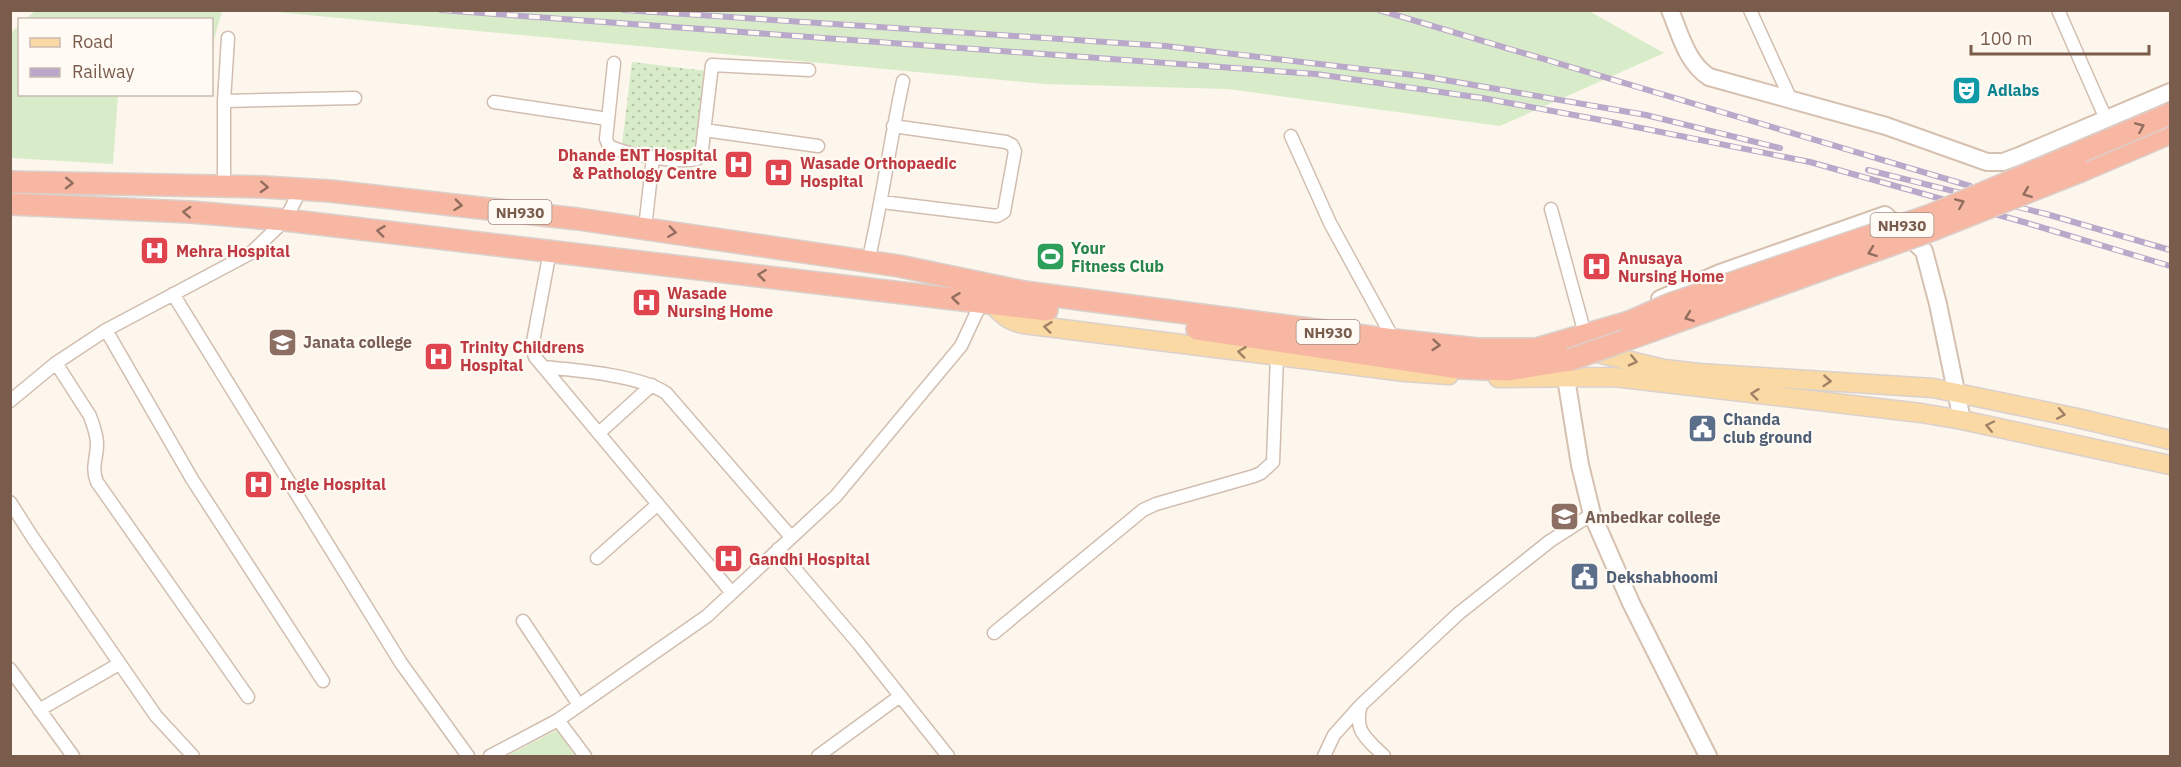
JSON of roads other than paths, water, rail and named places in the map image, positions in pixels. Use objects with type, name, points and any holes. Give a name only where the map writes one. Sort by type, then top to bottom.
[{"type":"highway","name":"NH930","points":[[10,182],[301,189],[567,217],[899,266],[1024,292],[1394,340],[1478,349],[1536,349],[1629,322],[1670,304],[1931,215],[2170,114]]},
{"type":"highway","name":"NH930","points":[[10,204],[190,212],[285,220],[987,302],[1186,328],[1459,368],[1508,370],[1570,360],[1916,236],[2170,133]]},
{"type":"main road","points":[[987,302],[1013,322],[1023,324],[1405,372],[1487,378],[1614,377],[1921,413],[2170,465]]},
{"type":"main road","points":[[1556,343],[1664,369],[1933,388],[2170,440]]},
{"type":"main road","points":[[2027,434],[2034,409]]},
{"type":"street","points":[[1670,10],[1692,60],[1700,71],[1709,77],[1886,126],[1977,160],[1994,163],[2019,156],[2170,92]]},
{"type":"street","points":[[1750,10],[1791,100]]},
{"type":"street","points":[[2058,10],[2106,119]]},
{"type":"street","points":[[224,186],[228,38]]},
{"type":"street","points":[[614,63],[606,139],[609,146],[616,150],[653,157],[690,160],[697,159],[702,149],[712,65],[809,70]]},
{"type":"street","points":[[868,262],[882,202],[893,126],[903,81]]},
{"type":"street","points":[[225,101],[355,98]]},
{"type":"street","points":[[494,102],[608,118]]},
{"type":"street","points":[[882,202],[997,216],[1004,212],[1015,151],[1012,145],[1006,142],[893,126]]},
{"type":"street","points":[[704,130],[818,146]]},
{"type":"street","points":[[1291,136],[1330,224],[1394,340]]},
{"type":"street","points":[[645,228],[653,157]]},
{"type":"street","points":[[10,402],[56,363],[106,330],[251,253],[285,220],[301,189]]},
{"type":"street","points":[[1551,209],[1594,332],[1669,294],[1720,273],[1885,215],[1924,251],[1938,304],[1962,420]]},
{"type":"street","points":[[550,251],[532,347],[535,357],[732,593]]},
{"type":"street","points":[[173,294],[401,663],[468,756]]},
{"type":"street","points":[[490,756],[558,720],[708,616],[836,496],[961,345],[987,302]]},
{"type":"street","points":[[106,330],[192,479],[323,681]]},
{"type":"street","points":[[994,633],[1143,510],[1156,504],[1254,476],[1268,467],[1273,462],[1277,356]]},
{"type":"street","points":[[56,363],[93,424],[97,446],[93,467],[98,482],[248,697]]},
{"type":"street","points":[[543,367],[568,369],[652,385],[672,399],[791,537]]},
{"type":"street","points":[[1566,378],[1580,465],[1592,514],[1631,603],[1708,756]]},
{"type":"street","points":[[599,433],[652,385]]},
{"type":"street","points":[[10,502],[156,716],[193,756]]},
{"type":"street","points":[[597,558],[658,504]]},
{"type":"street","points":[[1324,756],[1334,735],[1361,705],[1458,614],[1550,541],[1592,514]]},
{"type":"street","points":[[778,549],[948,756]]},
{"type":"street","points":[[523,621],[579,705]]},
{"type":"street","points":[[39,710],[119,664]]},
{"type":"street","points":[[10,669],[73,756]]},
{"type":"street","points":[[818,756],[900,696]]},
{"type":"street","points":[[1361,705],[1358,715],[1360,731],[1384,756]]},
{"type":"street","points":[[558,720],[585,756]]},
{"type":"railway","points":[[441,10],[1316,74],[1482,98],[1810,162],[2170,266]]},
{"type":"railway","points":[[624,10],[1165,46],[1422,76],[1646,115],[1780,148]]},
{"type":"railway","points":[[1379,10],[1970,186]]},
{"type":"railway","points":[[1868,170],[2046,214],[2170,250]]},
{"type":"place","name":"Adlabs","points":[[1966,90]]},
{"type":"place","name":"Dhande ENT Hospital & Pathology Centre","points":[[738,164]]},
{"type":"place","name":"Wasade Orthopaedic Hospital","points":[[779,172]]},
{"type":"place","name":"Mehra Hospital","points":[[155,251]]},
{"type":"place","name":"Your Fitness Club","points":[[1050,257]]},
{"type":"place","name":"Anusaya Nursing Home","points":[[1597,267]]},
{"type":"place","name":"Wasade Nursing Home","points":[[646,302]]},
{"type":"place","name":"Janata college","points":[[282,342]]},
{"type":"place","name":"Trinity Childrens Hospital","points":[[439,356]]},
{"type":"place","name":"Chanda club ground","points":[[1702,428]]},
{"type":"place","name":"Ingle Hospital","points":[[259,484]]},
{"type":"place","name":"Ambedkar college","points":[[1564,517]]},
{"type":"place","name":"Gandhi Hospital","points":[[728,559]]},
{"type":"place","name":"Dekshabhoomi","points":[[1585,577]]}]
